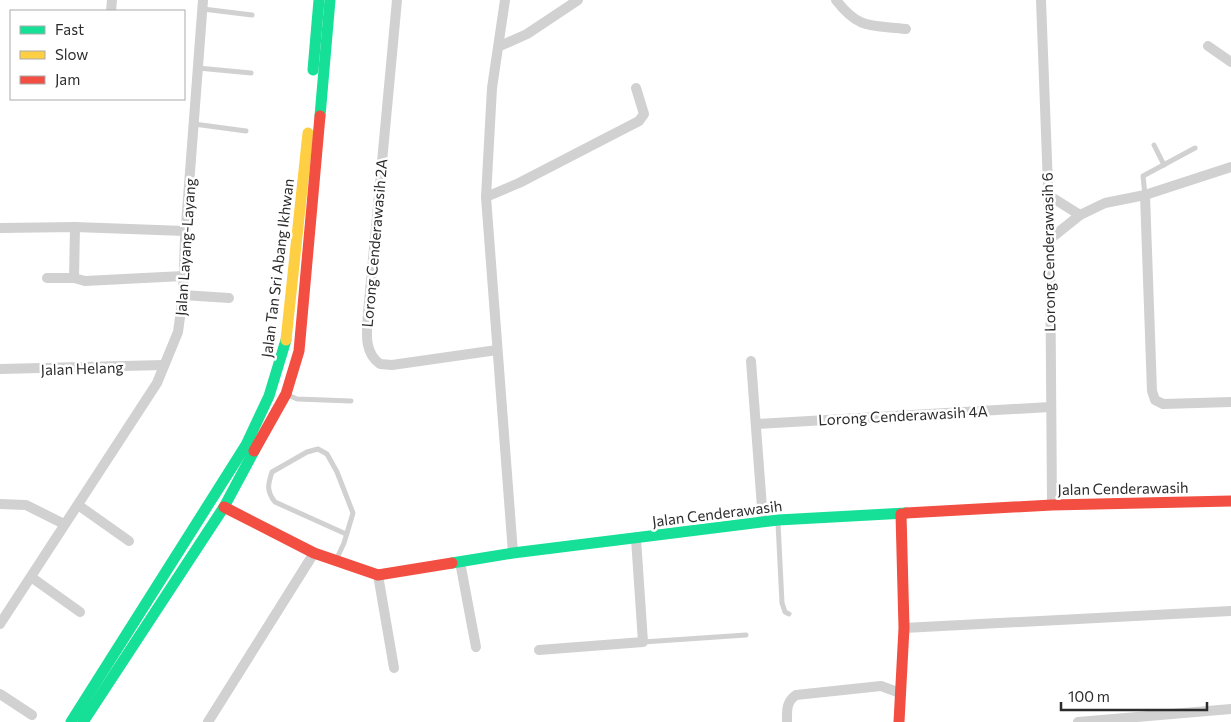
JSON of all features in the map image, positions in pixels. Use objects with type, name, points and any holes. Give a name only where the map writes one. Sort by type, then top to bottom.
[{"type":"street","name":"Jalan Tan Sri Abang Ikhwan","points":[[71,722],[252,434],[269,399],[280,368],[309,124],[319,0]]},
{"type":"street","name":"Jalan Tan Sri Abang Ikhwan","points":[[224,507],[286,394],[299,351],[330,0]]},
{"type":"street","name":"Lorong Cenderawasih 2A","points":[[397,0],[368,313],[367,339],[369,351],[380,364],[392,365],[497,350]]},
{"type":"street","points":[[505,0],[500,46],[492,88],[486,197],[513,553]]},
{"type":"street","points":[[500,46],[527,34],[578,0]]},
{"type":"street","points":[[836,0],[847,14],[859,24],[906,30]]},
{"type":"street","name":"Lorong Cenderawasih 6","points":[[1041,0],[1050,239],[1052,505]]},
{"type":"street","name":"Jalan Layang-Layang","points":[[0,624],[157,383],[178,332],[183,296],[185,231],[203,5]]},
{"type":"street","points":[[1208,46],[1231,62]]},
{"type":"street","points":[[486,197],[519,183],[639,121],[644,114],[643,105],[636,88]]},
{"type":"street","points":[[1050,239],[1080,215],[1105,203],[1145,195],[1231,167]]},
{"type":"street","points":[[1048,195],[1080,215]]},
{"type":"street","points":[[1145,195],[1155,400],[1163,404],[1231,402]]},
{"type":"street","points":[[74,278],[75,227]]},
{"type":"street","points":[[0,228],[75,227],[185,231]]},
{"type":"street","points":[[47,278],[74,278],[85,282],[183,276]]},
{"type":"street","points":[[183,296],[229,298]]},
{"type":"street","points":[[751,361],[763,521]]},
{"type":"street","name":"Jalan Helang","points":[[0,369],[164,365]]},
{"type":"street","name":"Lorong Cenderawasih 4A","points":[[756,424],[1050,407]]},
{"type":"street","name":"Jalan Cenderawasih","points":[[224,507],[314,553],[378,575],[513,553],[636,539],[763,521],[1052,505],[1231,501]]},
{"type":"street","points":[[0,504],[26,505],[64,524]]},
{"type":"street","points":[[78,505],[129,541]]},
{"type":"street","points":[[83,722],[224,507]]},
{"type":"street","points":[[899,722],[904,628],[901,514]]},
{"type":"street","points":[[539,650],[644,642],[636,539]]},
{"type":"street","points":[[208,722],[314,553]]},
{"type":"street","points":[[460,562],[476,647]]},
{"type":"street","points":[[378,575],[394,668]]},
{"type":"street","points":[[32,577],[80,612]]},
{"type":"street","points":[[904,628],[1231,611]]},
{"type":"street","points":[[786,722],[787,707],[790,699],[796,695],[881,686],[900,693]]},
{"type":"street","points":[[0,694],[32,715]]},
{"type":"street","points":[[1078,722],[1116,721],[1231,709]]},
{"type":"lane","points":[[203,5],[252,16]]},
{"type":"lane","points":[[198,68],[251,74]]},
{"type":"lane","points":[[194,124],[246,131]]},
{"type":"lane","points":[[1154,145],[1164,164]]},
{"type":"lane","points":[[1145,195],[1143,176],[1195,148]]},
{"type":"lane","points":[[286,394],[297,399],[351,402]]},
{"type":"lane","points":[[336,561],[346,534],[353,513],[337,472],[327,454],[318,450],[307,452],[272,472],[268,483],[269,494],[275,502],[346,534]]},
{"type":"lane","points":[[778,520],[777,540],[782,603],[785,612],[789,614]]},
{"type":"lane","points":[[644,642],[746,634]]},
{"type":"traffic: fast","points":[[313,70],[319,0]]},
{"type":"traffic: fast","points":[[320,116],[330,0]]},
{"type":"traffic: fast","points":[[71,722],[246,445],[269,396],[286,340]]},
{"type":"traffic: fast","points":[[83,722],[224,507],[254,451]]},
{"type":"traffic: fast","points":[[452,563],[513,553],[778,520],[906,513]]},
{"type":"traffic: slow","points":[[286,340],[308,133]]},
{"type":"traffic: jam","points":[[254,451],[286,394],[299,351],[320,116]]},
{"type":"traffic: jam","points":[[906,513],[1052,505],[1231,501]]},
{"type":"traffic: jam","points":[[224,507],[314,553],[378,575],[452,563]]},
{"type":"traffic: jam","points":[[899,722],[904,628],[901,514]]}]
